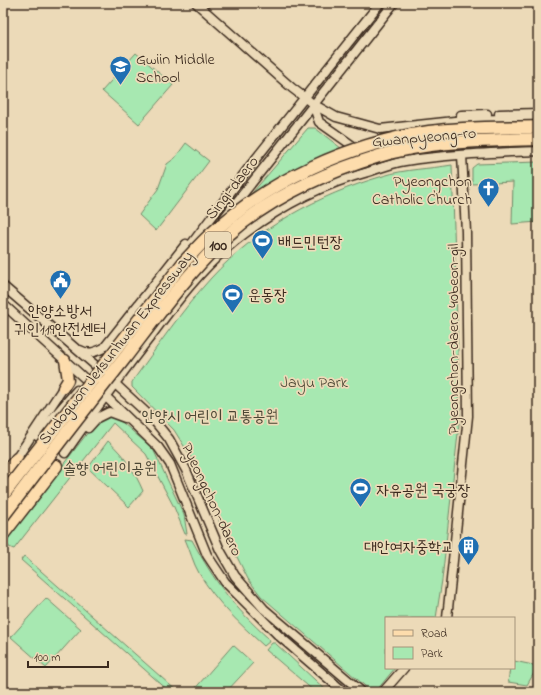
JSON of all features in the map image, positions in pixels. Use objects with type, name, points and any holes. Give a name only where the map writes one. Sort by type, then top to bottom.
[{"type":"highway","name":"Sudogwon Je1sunhwan Expressway","points":[[3,495],[184,262],[209,236],[237,213],[297,174],[366,146],[429,132],[463,129],[538,127]]},
{"type":"highway","name":"Sudogwon Je1sunhwan Expressway","points":[[3,516],[161,310],[199,264],[230,233],[264,209],[301,187],[344,168],[380,155],[411,148],[464,142],[538,139]]},
{"type":"highway","points":[[3,476],[18,459]]},
{"type":"highway","points":[[4,535],[56,466]]},
{"type":"main road","points":[[64,388],[68,380],[65,360]]},
{"type":"street","name":"Gwanpyeong-ro","points":[[196,3],[304,98],[336,117],[380,129],[464,120],[503,119],[538,115]]},
{"type":"street","name":"Singi-daero","points":[[3,503],[141,325],[152,304],[250,166],[380,3]]},
{"type":"street","name":"Singi-daero","points":[[3,488],[96,366],[152,304],[394,3]]},
{"type":"street","name":"Gwanpyeong-ro","points":[[313,104],[318,122],[370,158],[418,151],[493,144],[538,143]]},
{"type":"street","points":[[380,129],[472,114],[538,115]]},
{"type":"street","points":[[493,144],[526,151]]},
{"type":"street","points":[[56,466],[114,383],[188,287],[235,241],[267,218],[315,192],[343,179],[404,161],[462,154],[538,151]]},
{"type":"street","name":"Pyeongchon-daero 40beon-gil","points":[[447,617],[468,416],[466,232],[462,154]]},
{"type":"street","points":[[152,304],[229,237],[262,213],[298,191],[370,158],[404,161]]},
{"type":"street","points":[[72,346],[85,353],[93,353],[104,348],[165,269],[250,166]]},
{"type":"street","points":[[152,304],[165,269]]},
{"type":"street","name":"Pyeongchon-daero","points":[[3,286],[96,366],[152,418],[169,439],[186,470],[220,550],[244,587],[264,609],[362,692]]},
{"type":"street","name":"Pyeongchon-daero","points":[[3,304],[105,396],[158,447],[170,464],[207,555],[225,582],[278,635],[344,692]]},
{"type":"street","points":[[135,356],[141,325]]},
{"type":"street","points":[[18,459],[64,388]]},
{"type":"street","points":[[18,459],[77,390]]},
{"type":"street","points":[[65,453],[97,418],[109,412],[118,414],[134,423]]},
{"type":"street","points":[[383,692],[403,669]]},
{"type":"green space","points":[[136,53],[173,85],[139,124],[102,91]]},
{"type":"green space","points":[[308,128],[315,128],[359,162],[297,188],[202,258],[198,256]]},
{"type":"green space","points":[[186,143],[209,161],[156,231],[139,215],[158,189],[167,164],[175,158]]},
{"type":"green space","points":[[538,162],[538,222],[512,224],[513,182],[472,184],[472,168],[477,164]]},
{"type":"green space","name":"Jayu Park","points":[[452,165],[460,415],[442,580],[436,617],[385,617],[385,669],[394,669],[377,690],[372,692],[261,596],[248,579],[219,521],[220,516],[214,503],[210,500],[194,462],[174,430],[132,387],[132,382],[160,342],[200,290],[229,260],[248,244],[268,229],[312,203],[359,184],[400,172]]},
{"type":"green space","points":[[109,414],[116,417],[153,449],[184,515],[187,534],[185,534],[174,507],[146,454],[113,423],[14,549],[9,547],[5,540],[99,418]]},
{"type":"green space","name":"솔향 어린이공원","points":[[108,441],[128,464],[143,491],[129,507],[88,468]]},
{"type":"green space","points":[[185,539],[192,540],[217,582],[245,616],[269,639],[270,641],[264,646],[237,621],[213,594],[197,569]]},
{"type":"green space","points":[[24,556],[178,692],[170,692],[21,560]]},
{"type":"green space","points":[[46,598],[81,629],[46,668],[11,637]]},
{"type":"green space","points":[[272,643],[275,643],[328,692],[315,692],[266,650]]},
{"type":"green space","points":[[233,645],[253,663],[226,692],[192,692]]},
{"type":"green space","points":[[515,661],[538,666],[527,685],[508,682],[510,669],[515,669]]},
{"type":"place","name":"Gwiin Middle School","points":[[120,86]]},
{"type":"place","name":"Pyeongchon Catholic Church","points":[[488,208]]},
{"type":"place","name":"배드민턴장","points":[[263,260]]},
{"type":"place","name":"안양소방서 귀인119안전센터","points":[[60,300]]},
{"type":"place","name":"운동장","points":[[233,314]]},
{"type":"place","name":"자유공원 국궁장","points":[[361,508]]},
{"type":"place","name":"대안여자중학교","points":[[469,566]]},
{"type":"park label","name":"안양시 어린이 교통공원","points":[[210,415]]}]
